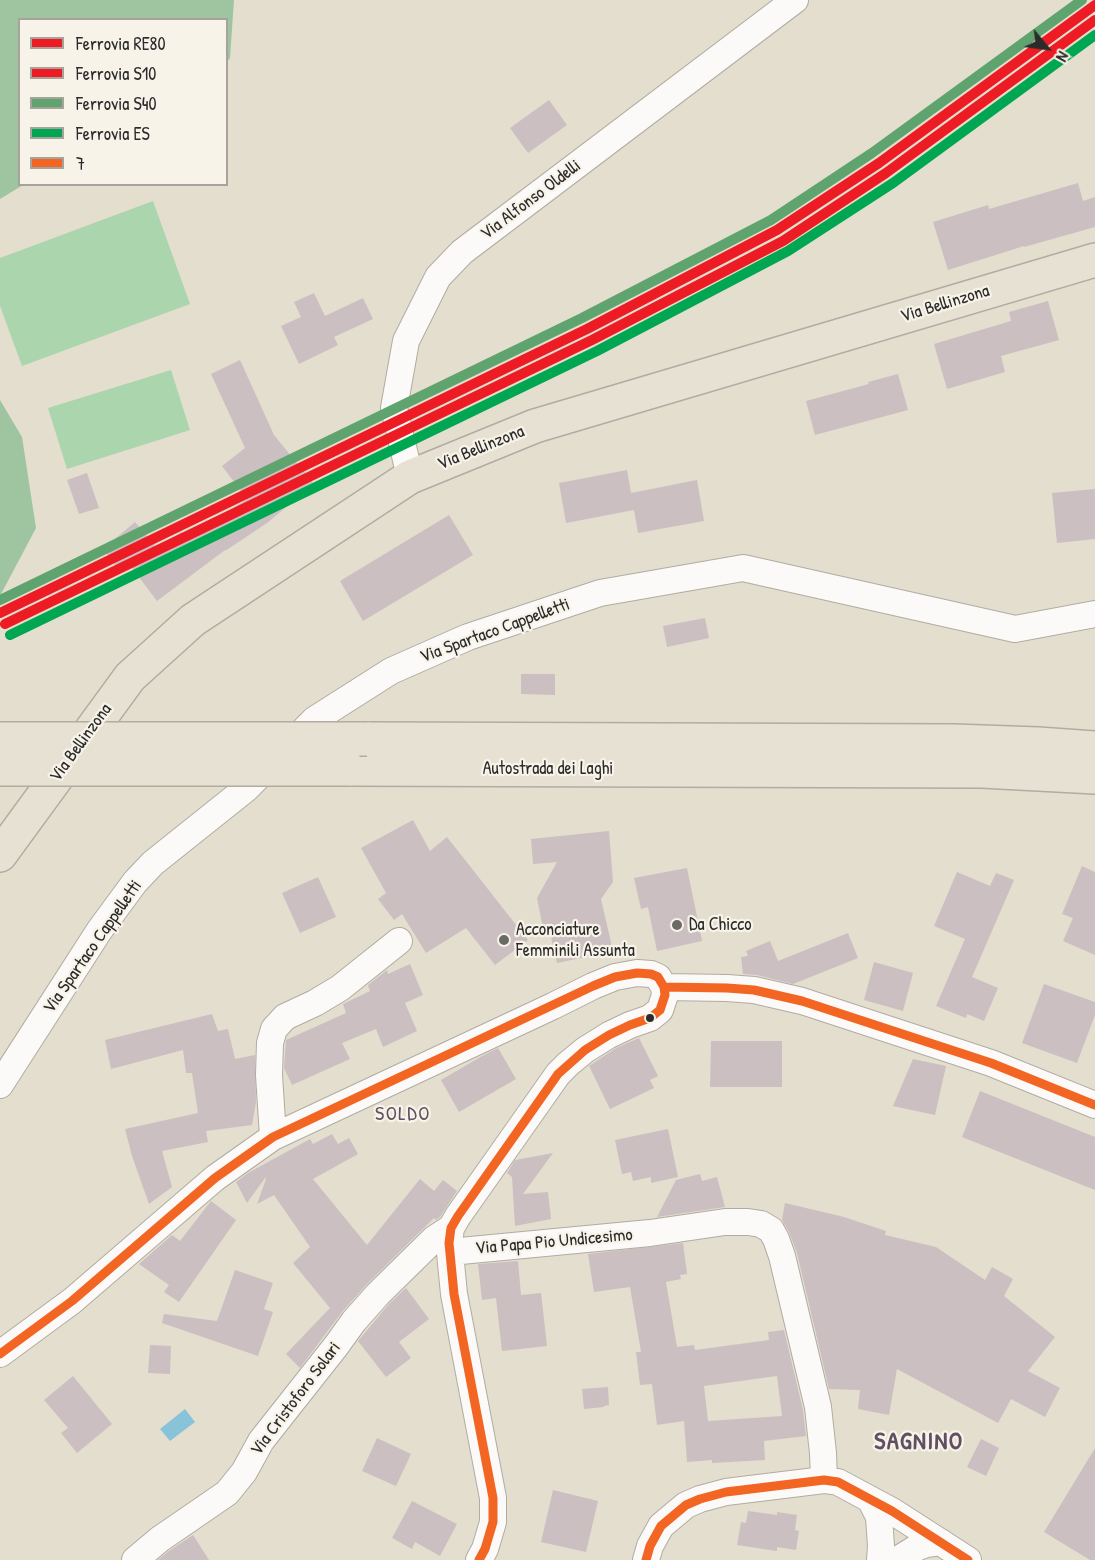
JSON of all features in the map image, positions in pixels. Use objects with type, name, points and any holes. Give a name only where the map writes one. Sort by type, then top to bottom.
[{"type":"main road","name":"Via Bellinzona","points":[[0,855],[130,677],[193,620],[410,477],[535,426],[1095,260]]},
{"type":"main road","name":"Autostrada dei Laghi","points":[[0,739],[942,741],[1095,747]]},
{"type":"main road","name":"Autostrada dei Laghi","points":[[0,769],[970,770],[1095,777]]},
{"type":"street","name":"Via Alfonso Oldelli","points":[[410,477],[394,408],[406,341],[438,277],[462,252],[795,0]]},
{"type":"street","name":"Via Spartaco Cappelletti","points":[[0,1085],[99,931],[135,882],[153,863],[248,788],[314,720],[391,671],[468,637],[600,593],[743,568],[1015,629],[1095,614]]},
{"type":"street","points":[[273,1137],[269,1075],[270,1043],[274,1029],[285,1017],[340,988],[399,941]]},
{"type":"street","points":[[0,1354],[72,1301],[215,1178],[273,1137],[615,977],[645,973],[658,978],[664,987],[727,987],[754,990],[802,1001],[991,1063],[1095,1105]]},
{"type":"street","name":"Via Papa Pio Undicesimo","points":[[664,987],[663,1003],[655,1015],[630,1025],[593,1045],[567,1064],[558,1074],[458,1216],[451,1240],[651,1233],[725,1222],[761,1224],[771,1230],[782,1256],[818,1407],[824,1480]]},
{"type":"street","name":"Via Cristoforo Solari","points":[[135,1560],[160,1539],[227,1493],[244,1472],[261,1442],[354,1321],[434,1239],[451,1240]]},
{"type":"street","points":[[451,1240],[454,1294],[493,1498],[493,1522],[485,1549],[479,1560]]},
{"type":"street","points":[[646,1560],[650,1546],[661,1526],[686,1505],[726,1492],[824,1480],[838,1482],[870,1498],[910,1521],[968,1560]]},
{"type":"street","points":[[870,1498],[879,1517],[881,1546],[879,1560]]},
{"type":"street","points":[[897,1560],[918,1547],[941,1542]]},
{"type":"green space","points":[[0,0],[234,0],[228,61],[228,18],[18,18],[18,186],[21,186],[0,199]]},
{"type":"green space","points":[[153,201],[190,304],[22,366],[0,306],[0,258]]},
{"type":"green space","points":[[171,370],[190,430],[67,469],[48,408]]},
{"type":"green space","points":[[0,400],[22,437],[36,528],[0,596]]},
{"type":"water","points":[[185,1409],[195,1422],[170,1441],[160,1429]]},
{"type":"building","points":[[549,100],[567,125],[528,153],[510,128]]},
{"type":"building","points":[[1078,183],[1083,201],[1095,197],[1095,227],[948,270],[933,222],[988,205],[989,209]]},
{"type":"building","points":[[314,293],[325,316],[363,298],[373,319],[334,337],[338,345],[299,364],[281,326],[301,317],[294,302]]},
{"type":"building","points":[[1048,301],[1059,340],[1001,356],[1005,372],[947,389],[934,344],[1011,321],[1009,312]]},
{"type":"building","points":[[240,360],[274,435],[314,484],[267,523],[225,550],[157,601],[129,564],[120,571],[103,549],[135,522],[158,549],[181,532],[187,539],[247,499],[222,466],[245,448],[211,374]]},
{"type":"building","points":[[898,374],[908,410],[815,435],[806,401]]},
{"type":"building","points":[[627,470],[631,493],[697,480],[704,521],[638,533],[634,510],[566,523],[559,483]]},
{"type":"building","points":[[87,473],[99,508],[79,514],[67,480]]},
{"type":"building","points":[[1095,489],[1095,539],[1057,543],[1052,493]]},
{"type":"building","points":[[449,515],[473,555],[363,621],[340,581]]},
{"type":"building","points":[[705,618],[709,638],[667,647],[663,626]]},
{"type":"building","points":[[521,674],[555,674],[555,695],[521,694]]},
{"type":"building","points":[[413,820],[430,851],[447,837],[528,940],[495,965],[466,928],[426,953],[402,914],[394,920],[378,899],[386,893],[361,848]]},
{"type":"building","points":[[609,831],[613,882],[601,899],[613,951],[557,963],[548,924],[543,928],[537,898],[557,862],[533,864],[531,839]]},
{"type":"building","points":[[1082,866],[1095,872],[1095,955],[1063,941],[1073,918],[1062,914]]},
{"type":"building","points":[[687,868],[702,941],[657,951],[648,907],[641,909],[634,878]]},
{"type":"building","points":[[957,872],[990,886],[996,873],[1014,880],[972,977],[998,988],[984,1021],[967,1014],[966,1018],[936,1006],[965,939],[934,926]]},
{"type":"building","points":[[318,877],[336,917],[300,933],[282,893]]},
{"type":"building","points":[[848,933],[858,958],[793,984],[743,974],[741,957],[748,956],[746,951],[770,941],[778,961]]},
{"type":"building","points":[[874,962],[913,973],[903,1011],[864,1000]]},
{"type":"building","points":[[410,964],[423,995],[405,1003],[417,1031],[383,1047],[376,1029],[342,1043],[350,1059],[292,1085],[284,1068],[286,1040],[346,1013],[343,1004],[370,991],[368,985],[387,970],[388,974]]},
{"type":"building","points":[[1044,984],[1095,1002],[1095,1015],[1077,1063],[1022,1043]]},
{"type":"building","points":[[212,1014],[218,1031],[228,1029],[235,1059],[255,1055],[256,1102],[252,1125],[206,1131],[208,1142],[162,1151],[172,1187],[149,1204],[125,1129],[198,1113],[192,1073],[186,1073],[183,1050],[111,1069],[105,1040]]},
{"type":"building","points":[[639,1038],[658,1076],[650,1080],[654,1088],[610,1109],[589,1066],[616,1048]]},
{"type":"building","points":[[711,1041],[782,1041],[782,1087],[710,1087]]},
{"type":"building","points":[[498,1048],[516,1079],[459,1112],[441,1080]]},
{"type":"building","points":[[913,1059],[946,1066],[935,1115],[893,1106]]},
{"type":"building","points":[[980,1091],[1095,1137],[1095,1190],[962,1137]]},
{"type":"building","points":[[668,1129],[678,1177],[651,1183],[651,1177],[633,1181],[631,1172],[622,1174],[615,1140]]},
{"type":"building","points":[[332,1134],[338,1144],[349,1138],[358,1154],[313,1179],[367,1245],[420,1179],[434,1191],[443,1180],[457,1191],[440,1217],[436,1220],[434,1218],[342,1312],[300,1368],[286,1354],[330,1308],[293,1263],[310,1247],[274,1195],[257,1204],[265,1178],[247,1203],[236,1182],[310,1139],[313,1144]]},
{"type":"building","points":[[553,1153],[523,1194],[548,1192],[551,1219],[515,1226],[512,1177],[507,1173],[515,1160]]},
{"type":"building","points":[[700,1174],[702,1181],[717,1177],[725,1207],[657,1217],[676,1180]]},
{"type":"building","points":[[211,1201],[236,1220],[179,1302],[164,1292],[169,1285],[139,1264],[172,1235],[180,1241]]},
{"type":"building","points":[[785,1203],[844,1217],[886,1231],[885,1235],[936,1247],[985,1280],[992,1267],[1013,1279],[1004,1296],[1055,1337],[1028,1371],[1060,1388],[1045,1417],[1011,1399],[998,1423],[897,1369],[889,1415],[858,1409],[860,1390],[829,1389],[797,1253],[782,1220]]},
{"type":"building","points":[[683,1243],[687,1274],[680,1275],[681,1279],[666,1282],[677,1347],[694,1345],[695,1350],[769,1340],[768,1332],[784,1330],[803,1410],[806,1436],[764,1441],[765,1460],[687,1462],[684,1421],[657,1425],[652,1384],[640,1385],[636,1352],[641,1352],[630,1287],[594,1292],[588,1254]],"holes":[[[777,1376],[782,1416],[708,1421],[704,1386]]]},
{"type":"building","points":[[518,1261],[521,1295],[541,1293],[547,1346],[502,1351],[496,1298],[482,1300],[478,1264]]},
{"type":"building","points":[[235,1270],[273,1283],[264,1309],[273,1312],[258,1356],[162,1323],[164,1314],[217,1321]]},
{"type":"building","points":[[406,1288],[429,1319],[399,1342],[411,1358],[386,1377],[358,1341],[389,1304]]},
{"type":"building","points":[[150,1345],[171,1346],[170,1374],[148,1373]]},
{"type":"building","points":[[73,1376],[112,1424],[77,1453],[61,1433],[68,1428],[44,1400]]},
{"type":"building","points":[[608,1387],[609,1405],[584,1409],[582,1389]]},
{"type":"building","points":[[377,1438],[411,1454],[396,1486],[362,1471]]},
{"type":"building","points":[[981,1439],[999,1448],[986,1476],[967,1467]]},
{"type":"building","points":[[1095,1448],[1095,1560],[1090,1560],[1044,1532]]},
{"type":"building","points":[[553,1490],[598,1501],[586,1552],[541,1542]]},
{"type":"building","points":[[412,1501],[457,1524],[440,1556],[415,1542],[412,1549],[392,1538]]},
{"type":"building","points":[[748,1511],[797,1515],[795,1530],[799,1531],[796,1550],[777,1547],[777,1551],[737,1545],[741,1522],[746,1523]]},
{"type":"building","points":[[193,1535],[209,1560],[158,1560],[169,1551]]},
{"type":"rail line","name":"S40","points":[[0,600],[582,318],[771,220],[872,153],[1082,0]]},
{"type":"rail line","name":"RE80","points":[[0,613],[587,329],[777,230],[879,163],[1095,5]]},
{"type":"rail line","name":"S10","points":[[5,624],[592,340],[783,241],[886,173],[1095,20]]},
{"type":"rail line","name":"ES","points":[[10,635],[597,351],[788,251],[893,183],[1095,35]]},
{"type":"transit line","name":"7","points":[[0,1354],[72,1301],[215,1178],[273,1137],[593,986],[615,977],[637,973],[658,977],[664,987],[665,995],[660,1010],[650,1018],[609,1035],[585,1050],[558,1074],[451,1228],[449,1243],[454,1294],[493,1498],[493,1522],[485,1549],[479,1560]]},
{"type":"transit line","name":"7","points":[[664,987],[754,990],[802,1001],[991,1063],[1095,1105]]},
{"type":"transit line","name":"7","points":[[646,1560],[650,1546],[661,1526],[686,1505],[726,1492],[824,1480],[838,1482],[892,1511],[968,1560]]},
{"type":"place","name":"Da Chicco","points":[[677,925]]},
{"type":"place","name":"Acconciature Femminili Assunta","points":[[504,940]]},
{"type":"district","name":"SOLDO","points":[[403,1115]]},
{"type":"district","name":"SAGNINO","points":[[919,1443]]}]
